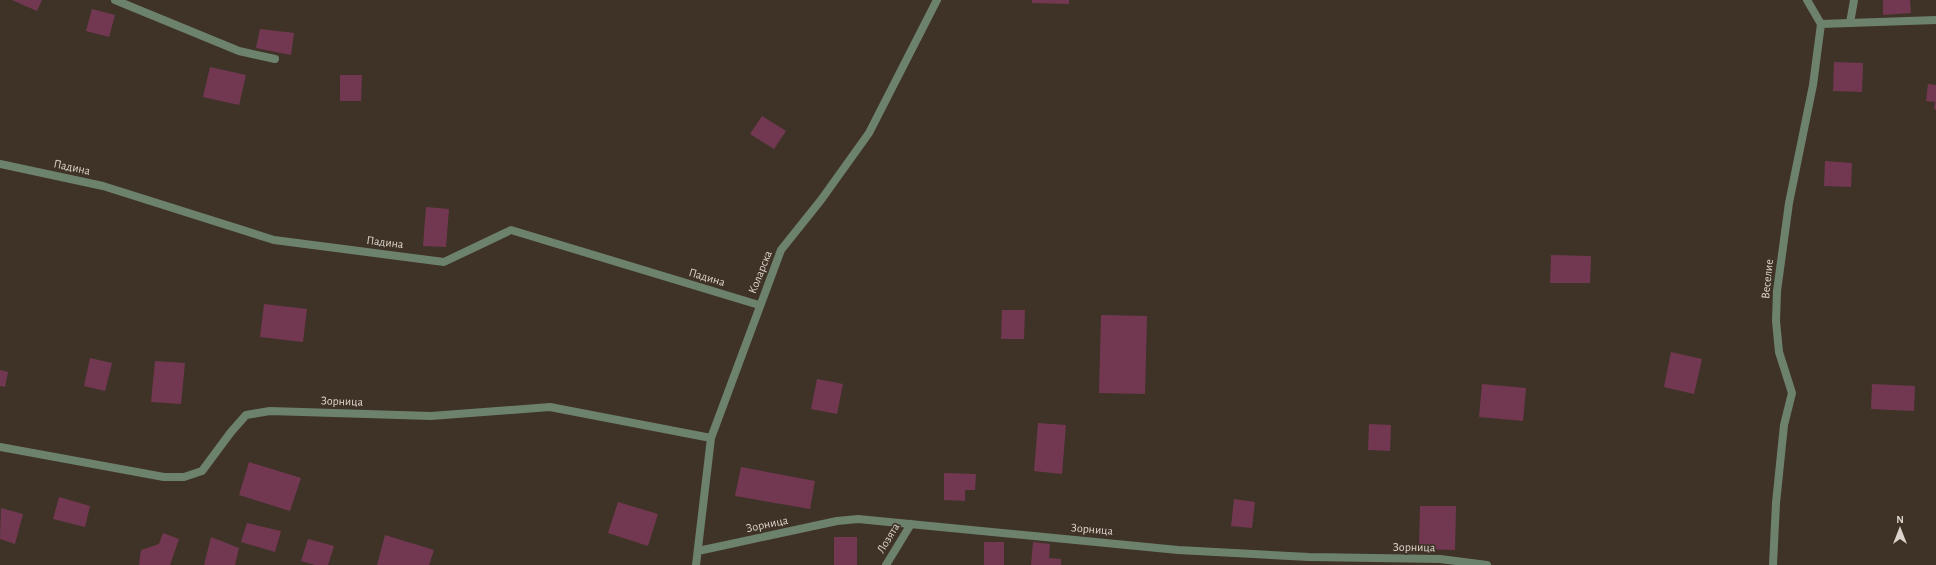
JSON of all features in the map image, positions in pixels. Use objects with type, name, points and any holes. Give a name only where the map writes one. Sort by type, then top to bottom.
[{"type":"street","points":[[115,0],[240,51],[275,60]]},
{"type":"street","name":"Коларска","points":[[696,565],[712,438],[759,305],[781,250],[821,200],[870,133],[937,0]]},
{"type":"street","points":[[1807,0],[1821,24],[1936,20]]},
{"type":"street","points":[[1850,23],[1854,0]]},
{"type":"street","name":"Веселие","points":[[1773,565],[1776,503],[1784,425],[1792,393],[1779,352],[1776,321],[1777,291],[1789,203],[1813,85],[1821,24]]},
{"type":"street","name":"Падина","points":[[0,164],[103,186],[274,240],[444,262],[512,230],[759,305]]},
{"type":"street","name":"Зорница","points":[[0,447],[164,477],[184,477],[202,471],[231,432],[246,415],[270,410],[431,416],[550,407],[712,438]]},
{"type":"street","name":"Зорница","points":[[698,551],[837,521],[858,519],[1178,550],[1309,557],[1440,559],[1487,565]]},
{"type":"street","name":"Лозята","points":[[886,565],[911,524]]},
{"type":"building","points":[[12,0],[42,0],[37,11]]},
{"type":"building","points":[[1032,0],[1069,0],[1069,4],[1032,3]]},
{"type":"building","points":[[1883,0],[1910,0],[1911,13],[1883,15]]},
{"type":"building","points":[[92,9],[115,15],[109,37],[86,31]]},
{"type":"building","points":[[260,29],[294,33],[291,55],[256,48]]},
{"type":"building","points":[[1834,62],[1863,63],[1862,92],[1833,91]]},
{"type":"building","points":[[210,67],[246,75],[239,105],[203,97]]},
{"type":"building","points":[[340,75],[362,75],[361,101],[340,101]]},
{"type":"building","points":[[1928,84],[1936,85],[1936,110],[1934,109],[1935,102],[1926,101]]},
{"type":"building","points":[[762,116],[786,131],[774,149],[750,134]]},
{"type":"building","points":[[1825,161],[1852,163],[1851,187],[1824,186]]},
{"type":"building","points":[[426,207],[449,209],[446,247],[423,246]]},
{"type":"building","points":[[1551,255],[1591,256],[1590,283],[1550,283]]},
{"type":"building","points":[[264,304],[307,309],[303,342],[260,337]]},
{"type":"building","points":[[1002,310],[1025,310],[1024,339],[1001,339]]},
{"type":"building","points":[[1101,315],[1147,316],[1145,394],[1099,393]]},
{"type":"building","points":[[1671,352],[1702,359],[1694,394],[1664,387]]},
{"type":"building","points":[[90,358],[112,363],[105,391],[84,386]]},
{"type":"building","points":[[155,361],[185,363],[181,404],[151,402]]},
{"type":"building","points":[[0,370],[8,372],[5,387],[0,386]]},
{"type":"building","points":[[817,379],[843,384],[837,414],[811,409]]},
{"type":"building","points":[[1482,384],[1526,388],[1523,421],[1479,417]]},
{"type":"building","points":[[1872,384],[1915,386],[1914,411],[1871,409]]},
{"type":"building","points":[[1038,423],[1066,425],[1062,474],[1034,471]]},
{"type":"building","points":[[1369,424],[1391,425],[1390,451],[1368,450]]},
{"type":"building","points":[[249,462],[301,478],[290,511],[239,495]]},
{"type":"building","points":[[741,467],[815,481],[810,509],[735,496]]},
{"type":"building","points":[[944,473],[976,474],[975,490],[965,490],[965,501],[944,500]]},
{"type":"building","points":[[59,497],[90,506],[85,527],[53,519]]},
{"type":"building","points":[[1234,499],[1255,502],[1252,528],[1231,526]]},
{"type":"building","points":[[618,502],[658,514],[648,546],[608,533]]},
{"type":"building","points":[[1420,506],[1456,506],[1455,550],[1419,549]]},
{"type":"building","points":[[1,508],[23,514],[15,544],[0,539]]},
{"type":"building","points":[[247,523],[281,531],[275,552],[241,542]]},
{"type":"building","points":[[163,533],[179,539],[170,565],[139,565],[141,550],[159,544]]},
{"type":"building","points":[[385,535],[434,550],[429,565],[377,565]]},
{"type":"building","points":[[211,537],[239,548],[235,565],[204,565]]},
{"type":"building","points":[[834,537],[857,537],[857,565],[834,565]]},
{"type":"building","points":[[308,539],[334,546],[328,565],[315,565],[301,561]]},
{"type":"building","points":[[984,542],[1004,542],[1004,565],[984,565]]},
{"type":"building","points":[[1033,542],[1050,544],[1049,558],[1061,559],[1061,565],[1031,565]]}]
